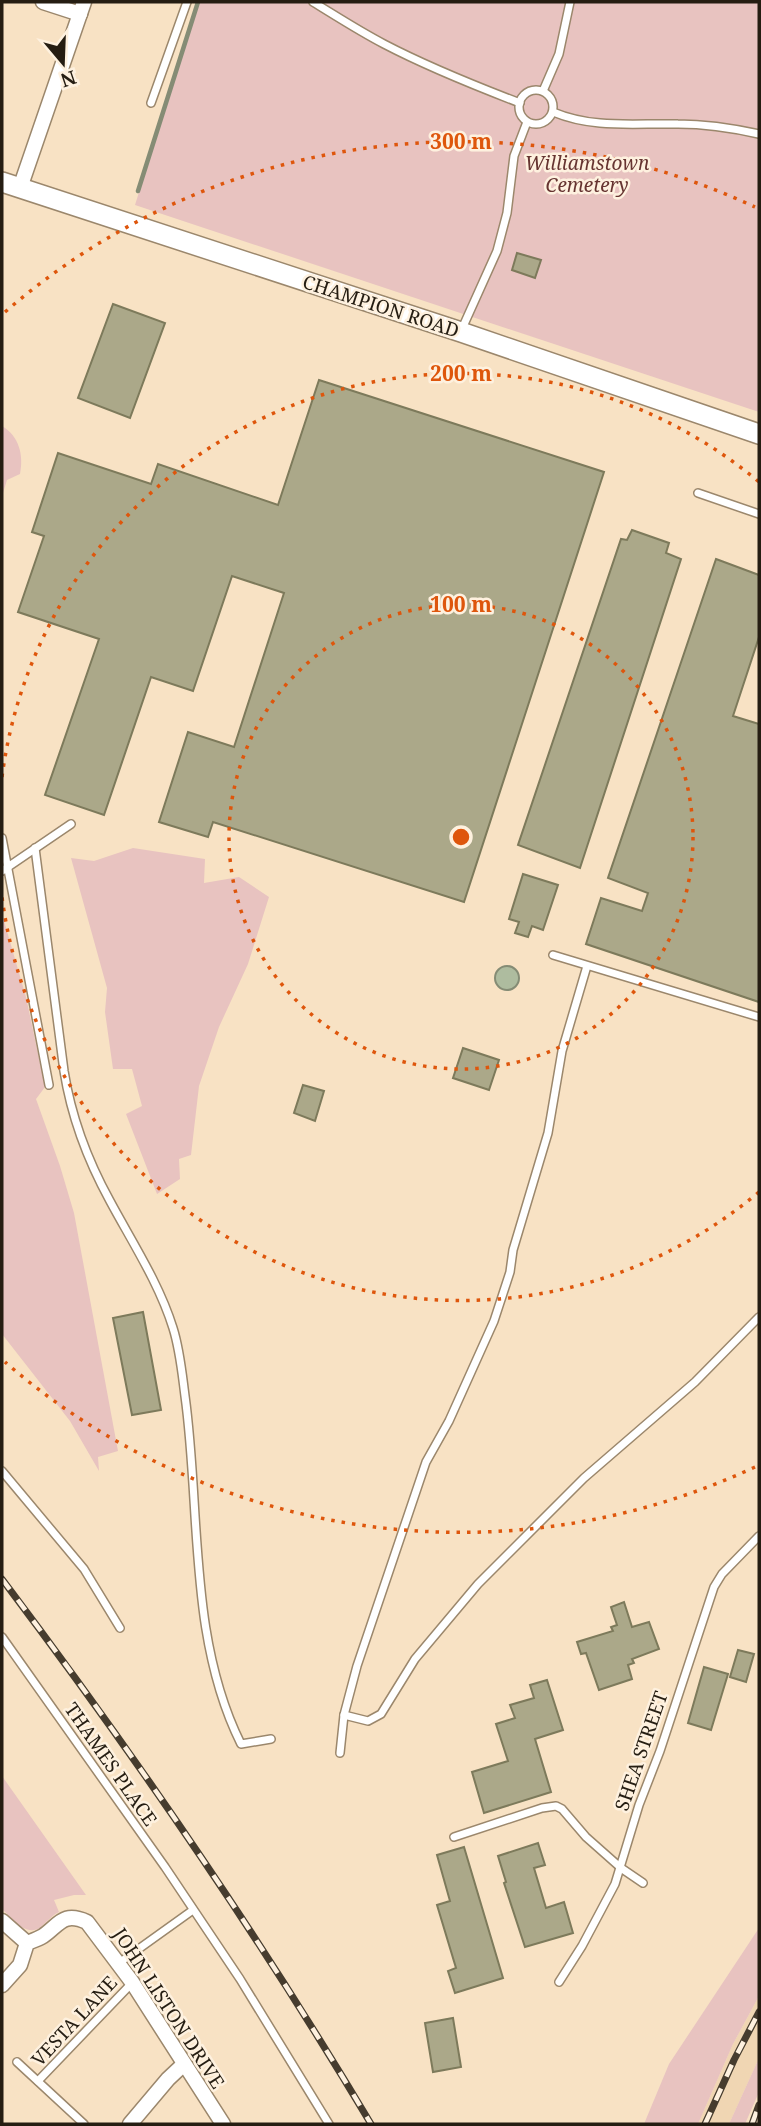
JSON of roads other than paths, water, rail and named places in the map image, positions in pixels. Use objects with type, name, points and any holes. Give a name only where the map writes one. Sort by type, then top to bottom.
[{"type":"street","points":[[11,185],[82,8],[43,2]]},
{"type":"street","name":"CHAMPION ROAD","points":[[11,185],[461,332],[759,434]]},
{"type":"street","name":"JOHN LISTON DRIVE","points":[[27,1943],[43,1936],[60,1922],[79,1918],[92,1925],[223,2124]]},
{"type":"street","points":[[2,1921],[27,1943],[20,1965],[2,1985]]},
{"type":"street","points":[[130,2124],[167,2079],[184,2064]]},
{"type":"lane","points":[[151,103],[187,2]]},
{"type":"lane","points":[[313,2],[415,60],[520,103]]},
{"type":"lane","points":[[543,91],[559,54],[570,2]]},
{"type":"lane","points":[[543,91],[551,97],[553,112],[549,119],[534,124],[527,122],[521,115],[520,103],[528,92],[543,91]]},
{"type":"lane","points":[[553,112],[580,121],[602,124],[695,124],[759,134]]},
{"type":"lane","points":[[461,332],[497,251],[507,213],[514,156],[527,122]]},
{"type":"lane","points":[[698,493],[759,514]]},
{"type":"lane","points":[[4,869],[71,824]]},
{"type":"lane","points":[[2,838],[4,869],[49,1085]]},
{"type":"lane","points":[[35,848],[64,1071],[71,1104],[103,1188],[157,1287],[178,1349],[191,1441],[199,1569],[218,1689],[241,1744],[271,1739]]},
{"type":"lane","points":[[553,955],[759,1017]]},
{"type":"lane","points":[[340,1753],[344,1715],[357,1666],[426,1462],[449,1421],[494,1321],[510,1272],[513,1250],[548,1133],[562,1051],[587,966]]},
{"type":"lane","points":[[344,1715],[368,1721],[382,1714],[415,1659],[478,1584],[584,1478],[695,1382],[759,1317]]},
{"type":"lane","points":[[2,1471],[84,1569],[120,1628]]},
{"type":"lane","name":"SHEA STREET","points":[[559,1982],[582,1946],[621,1868],[634,1818],[660,1751],[709,1598],[722,1574],[759,1536]]},
{"type":"lane","name":"THAMES PLACE","points":[[2,1637],[240,1979],[329,2124]]},
{"type":"lane","points":[[454,1837],[542,1808],[556,1806],[568,1814],[586,1837],[621,1868],[643,1883]]},
{"type":"lane","points":[[119,1963],[193,1910]]},
{"type":"lane","name":"VESTA LANE","points":[[38,2081],[132,1982]]},
{"type":"lane","points":[[18,2062],[84,2124]]},
{"type":"waterway","points":[[138,191],[198,2]]},
{"type":"railway","points":[[2,1579],[100,1712],[194,1847],[285,1984],[371,2124]]},
{"type":"railway","points":[[705,2124],[759,2012]]},
{"type":"railway","points":[[752,2124],[759,2105]]},
{"type":"park label","name":"Williamstown Cemetery","points":[[587,174]]}]
